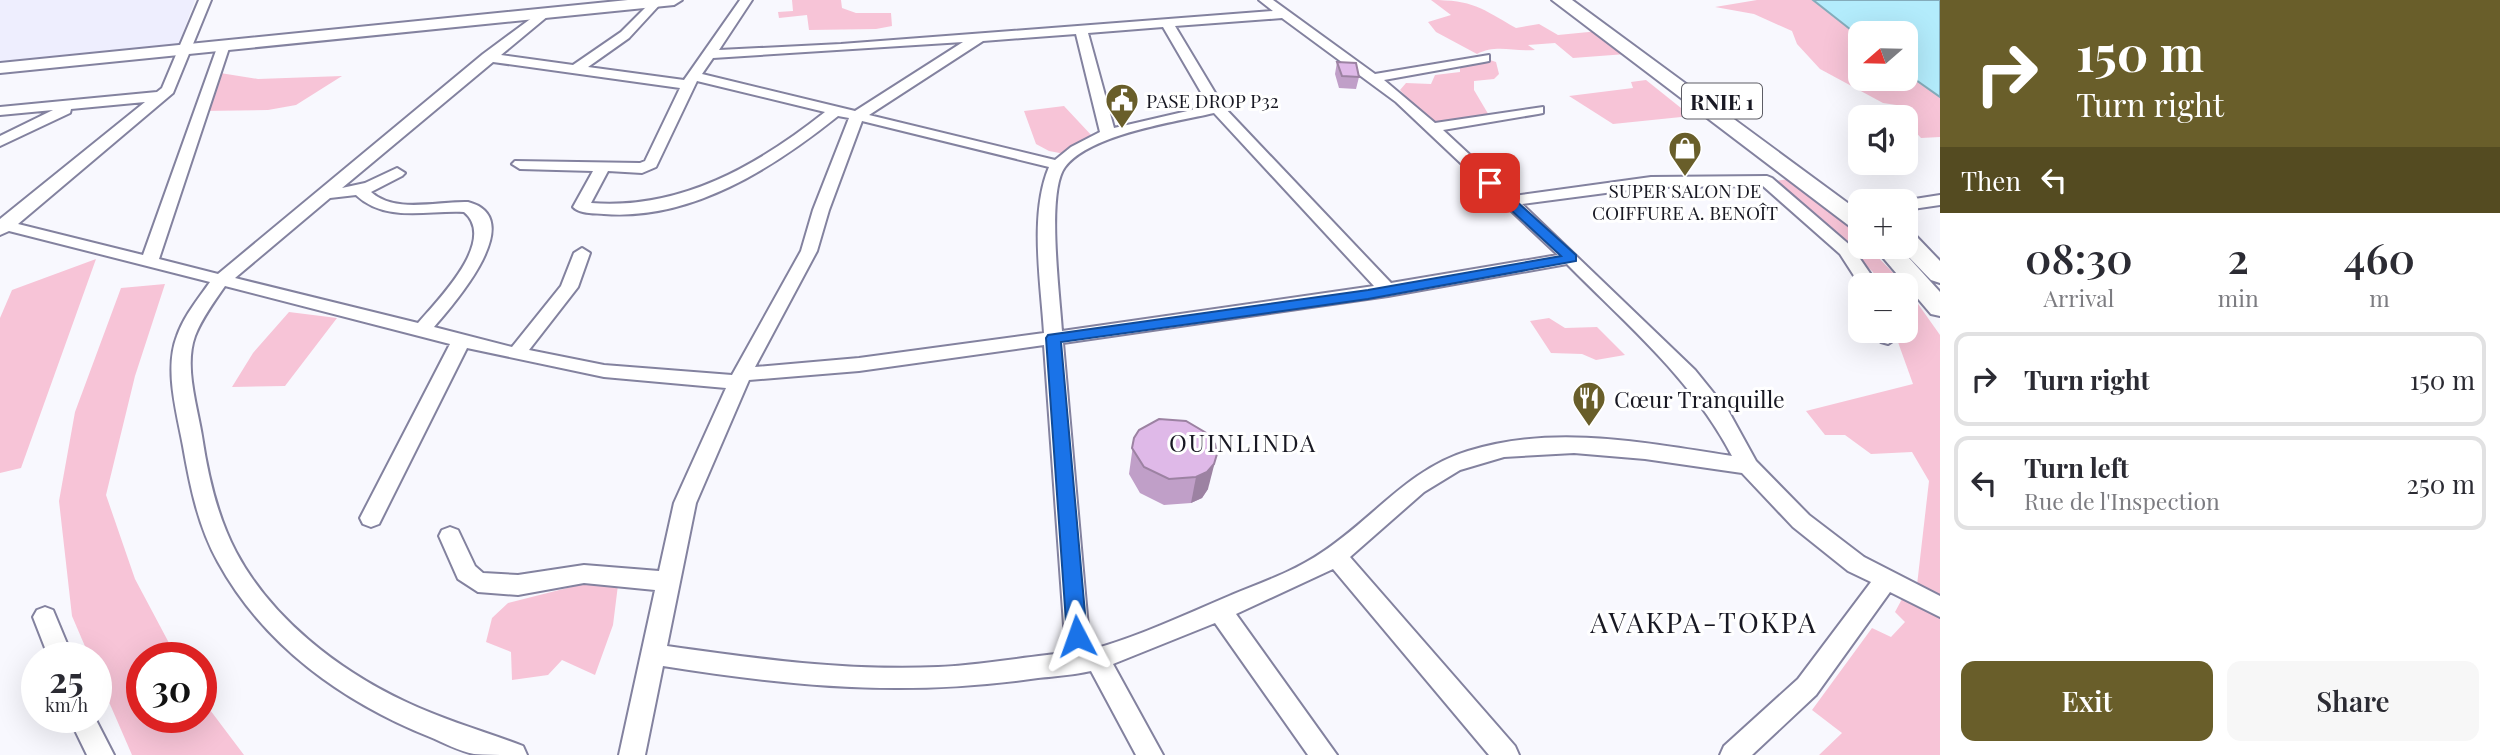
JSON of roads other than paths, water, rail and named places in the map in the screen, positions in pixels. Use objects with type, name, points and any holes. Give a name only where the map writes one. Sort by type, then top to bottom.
[{"type":"highway","name":"RNIE 1","points":[[1561,0],[1848,208]]},
{"type":"highway","name":"RNIE 1","points":[[1583,0],[1848,207]]},
{"type":"highway","points":[[1918,252],[1940,275]]},
{"type":"highway","points":[[1897,259],[1940,308]]},
{"type":"main road","points":[[0,68],[667,1]]},
{"type":"street","points":[[2,226],[162,96],[187,49],[205,0]]},
{"type":"street","points":[[520,164],[642,168],[651,164],[691,80],[746,0]]},
{"type":"street","points":[[1265,0],[1373,78],[1433,128],[1571,258],[1701,390],[1722,417],[1748,466],[1801,521],[1856,564],[1940,607]]},
{"type":"street","points":[[576,69],[667,1]]},
{"type":"street","points":[[514,755],[492,750],[367,695],[322,664],[246,592],[226,559],[207,516],[194,458],[181,355],[189,330],[220,281],[323,193],[544,13]]},
{"type":"street","points":[[707,54],[841,48],[1284,14]]},
{"type":"street","points":[[1167,23],[1217,108],[1388,291]]},
{"type":"street","points":[[1081,29],[1108,134]]},
{"type":"street","points":[[632,755],[666,581],[685,503],[741,378],[809,251],[821,210],[857,116],[979,38]]},
{"type":"street","points":[[149,263],[224,45]]},
{"type":"street","points":[[488,57],[691,80],[857,116],[1058,165]]},
{"type":"street","points":[[1373,78],[1484,58]]},
{"type":"street","points":[[0,111],[162,96]]},
{"type":"street","points":[[0,142],[78,104]]},
{"type":"street","points":[[1150,755],[1088,661],[1053,338],[1047,202],[1058,165],[1076,150],[1108,134],[1217,108]]},
{"type":"street","points":[[1433,128],[1538,110]]},
{"type":"street","points":[[603,167],[581,207],[617,210],[660,205],[712,187],[775,157],[835,111]]},
{"type":"street","points":[[323,193],[361,191],[382,183],[397,173]]},
{"type":"street","points":[[1509,201],[1651,182],[1767,181],[1846,251],[1860,273]]},
{"type":"street","points":[[361,191],[367,200],[382,205],[406,208],[468,207],[477,211],[483,222],[485,234],[474,263],[421,331]]},
{"type":"street","points":[[1918,203],[1940,200]]},
{"type":"street","points":[[2,226],[516,354],[604,371],[741,378],[899,360],[1388,291],[1571,258]]},
{"type":"street","points":[[516,354],[569,287],[582,253]]},
{"type":"street","points":[[371,519],[461,341]]},
{"type":"street","points":[[653,654],[845,680],[915,681],[978,677],[1088,661],[1220,611],[1335,556],[1431,476],[1470,457],[1489,452],[1557,446],[1624,450],[1748,466]]},
{"type":"street","points":[[450,536],[466,572],[478,582],[518,585],[584,574],[666,581]]},
{"type":"street","points":[[1335,556],[1506,755]]},
{"type":"street","points":[[1733,755],[1807,687],[1885,581]]},
{"type":"street","points":[[1220,611],[1324,755]]},
{"type":"street","points":[[45,617],[55,642]]},
{"type":"street","points":[[90,733],[101,755]]},
{"type":"water","points":[[1813,0],[1940,0],[1940,97],[1918,81],[1918,21],[1848,21],[1848,28]]},
{"type":"place","name":"PASE DROP P32","points":[[1122,130]]},
{"type":"place","name":"SUPER SALON DE COIFFURE A. BENOÎT","points":[[1685,178]]},
{"type":"place","name":"Cœur Tranquille","points":[[1589,428]]},
{"type":"district","name":"OUINLINDA","points":[[1243,442]]},
{"type":"district","name":"AVAKPA-TOKPA","points":[[1704,621]]}]
